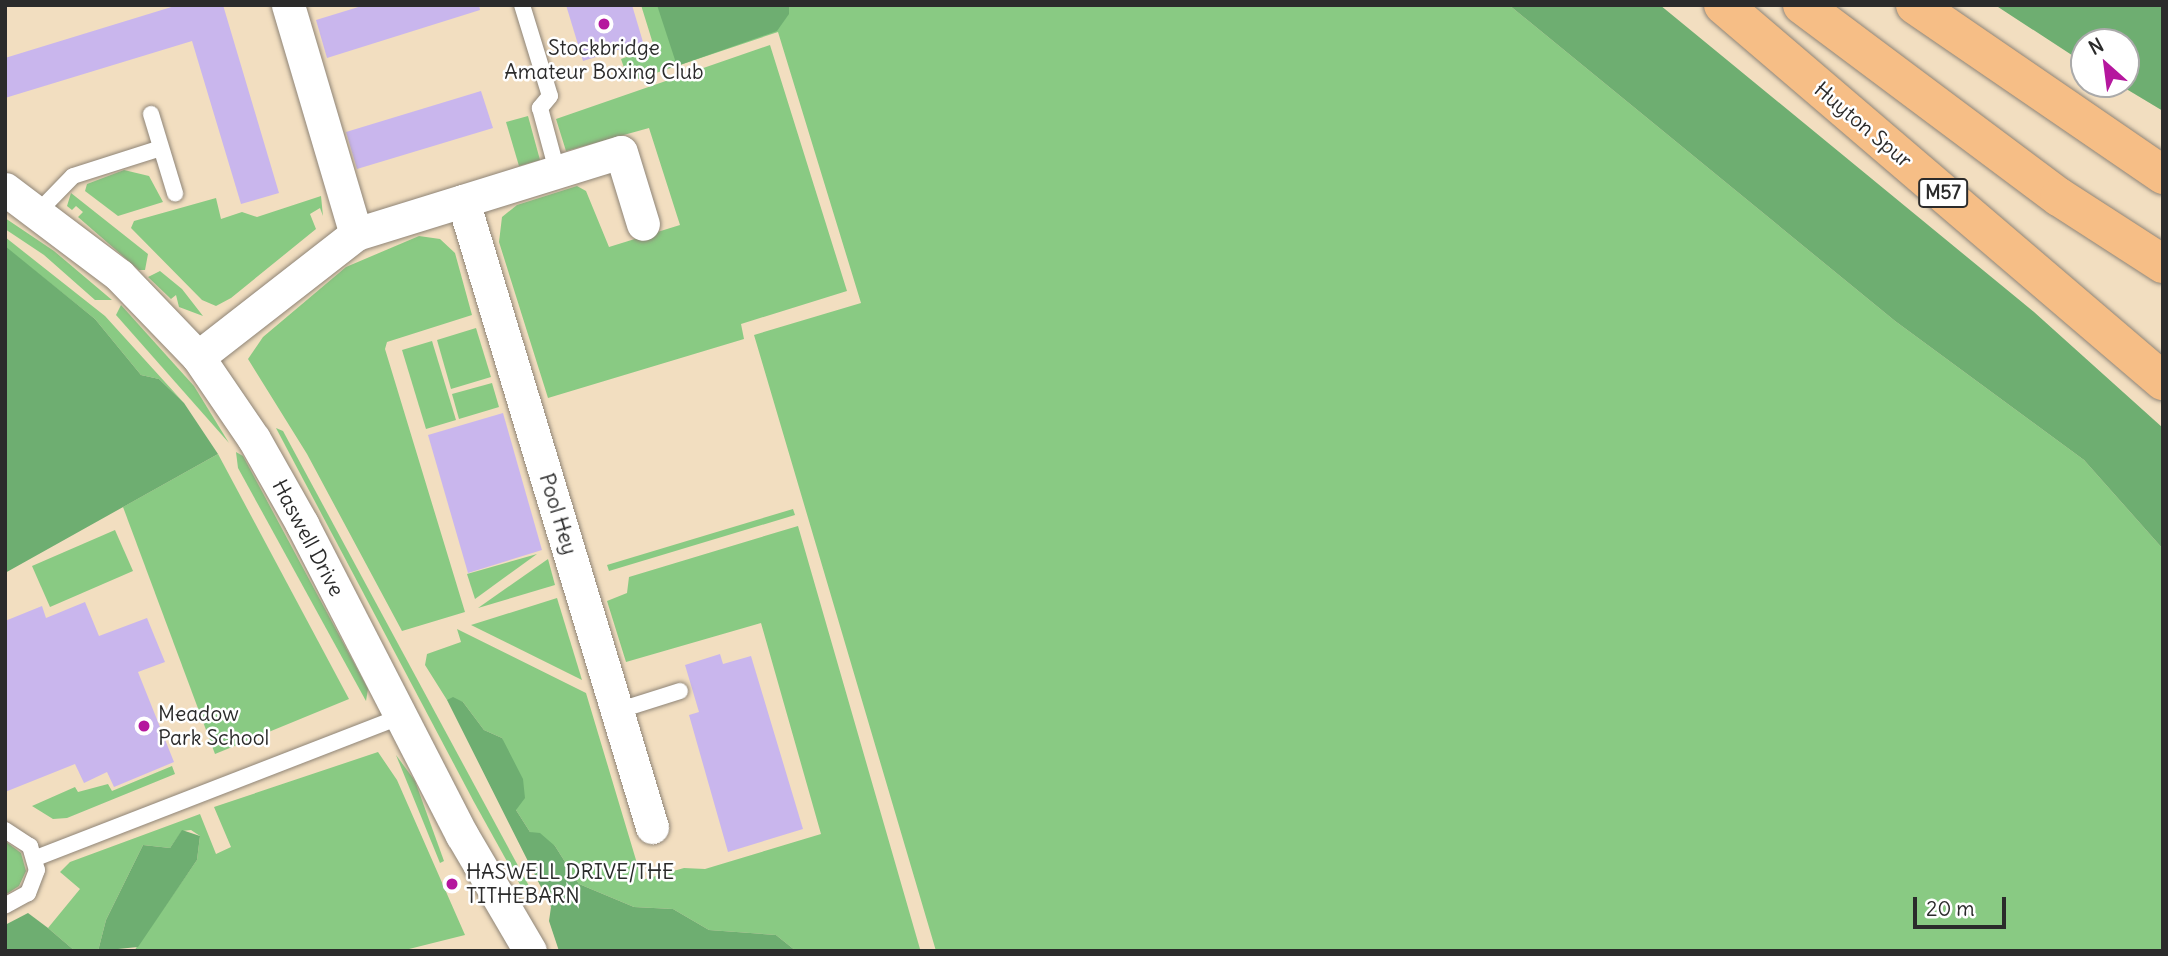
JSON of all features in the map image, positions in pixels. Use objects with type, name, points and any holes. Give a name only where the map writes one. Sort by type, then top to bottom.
[{"type":"highway","name":"Huyton Spur","points":[[1723,5],[2163,381]]},
{"type":"highway","points":[[1802,5],[2059,197],[2163,264]]},
{"type":"highway","points":[[1915,5],[2163,175]]},
{"type":"street","points":[[288,5],[356,234]]},
{"type":"street","points":[[198,357],[356,234],[621,152],[643,224]]},
{"type":"street","name":"Haswell Drive","points":[[5,189],[119,275],[198,357],[268,463],[403,716],[462,835],[530,951]]},
{"type":"street","name":"Pool Hey","points":[[463,201],[652,827]]},
{"type":"lane","points":[[522,5],[550,96],[540,108],[558,172]]},
{"type":"lane","points":[[151,114],[176,193]]},
{"type":"lane","points":[[38,212],[73,176],[161,148]]},
{"type":"lane","points":[[617,711],[680,691]]},
{"type":"lane","points":[[36,858],[403,716]]},
{"type":"lane","points":[[5,830],[21,836],[36,858],[34,883],[18,901],[5,906]]},
{"type":"green space","points":[[641,5],[1509,5],[1895,321],[2084,460],[2163,549],[2163,951],[936,951],[754,335],[861,303],[778,32],[629,82],[621,59],[654,47]]},
{"type":"green space","points":[[657,5],[789,5],[789,14],[777,31],[677,66]]},
{"type":"green space","points":[[1509,5],[1660,5],[2034,312],[2163,428],[2163,549],[2084,460],[1895,321]]},
{"type":"green space","points":[[1995,5],[2163,5],[2163,111],[2140,97],[2140,28],[2070,28],[2070,54]]},
{"type":"green space","points":[[770,45],[847,291],[741,324],[744,339],[548,398],[499,242],[502,217],[517,205],[577,186],[586,191],[609,247],[680,225],[649,128],[566,151],[556,119]]},
{"type":"green space","points":[[528,116],[540,160],[519,166],[506,122]]},
{"type":"green space","points":[[124,170],[149,176],[163,202],[118,216],[85,191],[87,184]]},
{"type":"green space","points":[[71,193],[148,254],[145,270],[139,270],[78,217],[83,212],[76,206],[72,210],[67,206]]},
{"type":"green space","points":[[321,196],[323,216],[320,208],[310,214],[316,229],[231,298],[216,306],[202,300],[131,228],[134,221],[216,198],[221,219],[242,212],[257,217]]},
{"type":"green space","points":[[5,218],[54,251],[112,300],[95,300],[44,255],[5,229]]},
{"type":"green space","points":[[419,236],[440,239],[455,253],[472,315],[387,342],[385,349],[465,612],[402,631],[307,454],[248,359],[263,337],[346,267]]},
{"type":"green space","points":[[5,237],[105,316],[184,403],[159,379],[141,375],[95,319],[5,247]]},
{"type":"green space","points":[[5,246],[95,319],[141,375],[159,379],[184,403],[218,454],[5,573]]},
{"type":"green space","points":[[160,271],[182,289],[203,316],[179,307],[176,295],[171,299],[148,277]]},
{"type":"green space","points":[[121,305],[194,386],[229,443],[116,315]]},
{"type":"green space","points":[[476,328],[491,377],[451,389],[437,340]]},
{"type":"green space","points":[[432,341],[456,420],[426,429],[402,350]]},
{"type":"green space","points":[[492,383],[499,407],[459,419],[452,394]]},
{"type":"green space","points":[[276,428],[283,431],[529,886],[523,890],[474,802]]},
{"type":"green space","points":[[236,452],[243,456],[368,689],[366,701],[238,468]]},
{"type":"green space","points":[[218,454],[349,699],[215,754],[123,507]]},
{"type":"green space","points":[[793,509],[795,515],[609,571],[607,565]]},
{"type":"green space","points":[[798,526],[920,949],[914,951],[796,951],[776,935],[709,930],[673,909],[634,907],[579,884],[555,846],[530,832],[516,810],[502,738],[484,730],[463,702],[447,700],[425,665],[427,654],[461,642],[457,629],[586,693],[642,880],[684,868],[705,869],[821,834],[761,623],[626,662],[607,601],[627,593],[629,577]]},
{"type":"green space","points":[[115,530],[133,571],[50,607],[32,566]]},
{"type":"green space","points":[[537,554],[475,599],[467,574]]},
{"type":"green space","points":[[548,559],[555,585],[478,608]]},
{"type":"green space","points":[[557,598],[582,680],[471,625]]},
{"type":"green space","points":[[453,697],[463,702],[484,730],[502,738],[523,779],[525,798],[516,810],[530,832],[540,833],[555,846],[579,884],[634,907],[673,909],[709,930],[776,935],[796,951],[559,951],[549,921],[551,907],[447,700]]},
{"type":"green space","points":[[378,752],[397,780],[465,935],[401,951],[134,951],[197,860],[200,836],[191,830],[182,831],[170,848],[143,845],[106,920],[98,951],[75,951],[48,928],[80,889],[60,872],[70,862],[200,814],[216,854],[231,847],[214,807]]},
{"type":"green space","points":[[396,755],[415,781],[444,861],[440,863]]},
{"type":"green space","points":[[172,766],[175,774],[67,818],[53,819],[32,806],[75,787],[78,792],[108,784],[112,791]]},
{"type":"green space","points":[[182,830],[200,836],[197,860],[138,947],[98,951],[106,920],[143,845],[170,848]]},
{"type":"green space","points":[[5,841],[21,853],[26,871],[19,886],[5,895]]},
{"type":"green space","points":[[28,913],[75,951],[5,951],[5,925]]},
{"type":"building","points":[[178,5],[223,5],[279,193],[241,204],[192,41],[5,98],[5,58]]},
{"type":"building","points":[[365,5],[479,5],[480,10],[327,58],[316,20]]},
{"type":"building","name":"Stockbridge Amateur Boxing Club","points":[[566,5],[632,5],[643,42],[583,61]]},
{"type":"building","points":[[481,91],[493,128],[357,169],[346,132]]},
{"type":"building","points":[[503,413],[542,550],[468,573],[428,435]]},
{"type":"building","points":[[85,602],[99,636],[147,618],[165,662],[138,672],[174,762],[114,787],[107,772],[84,783],[75,764],[5,792],[5,621],[42,606],[46,618]]},
{"type":"building","points":[[720,654],[723,664],[751,656],[803,829],[728,852],[689,715],[699,712],[685,665]]},
{"type":"place","name":"Stockbridge Amateur Boxing Club","points":[[604,24]]},
{"type":"place","name":"Meadow Park School","points":[[144,726]]},
{"type":"place","name":"HASWELL DRIVE/THE TITHEBARN","points":[[452,884]]}]
